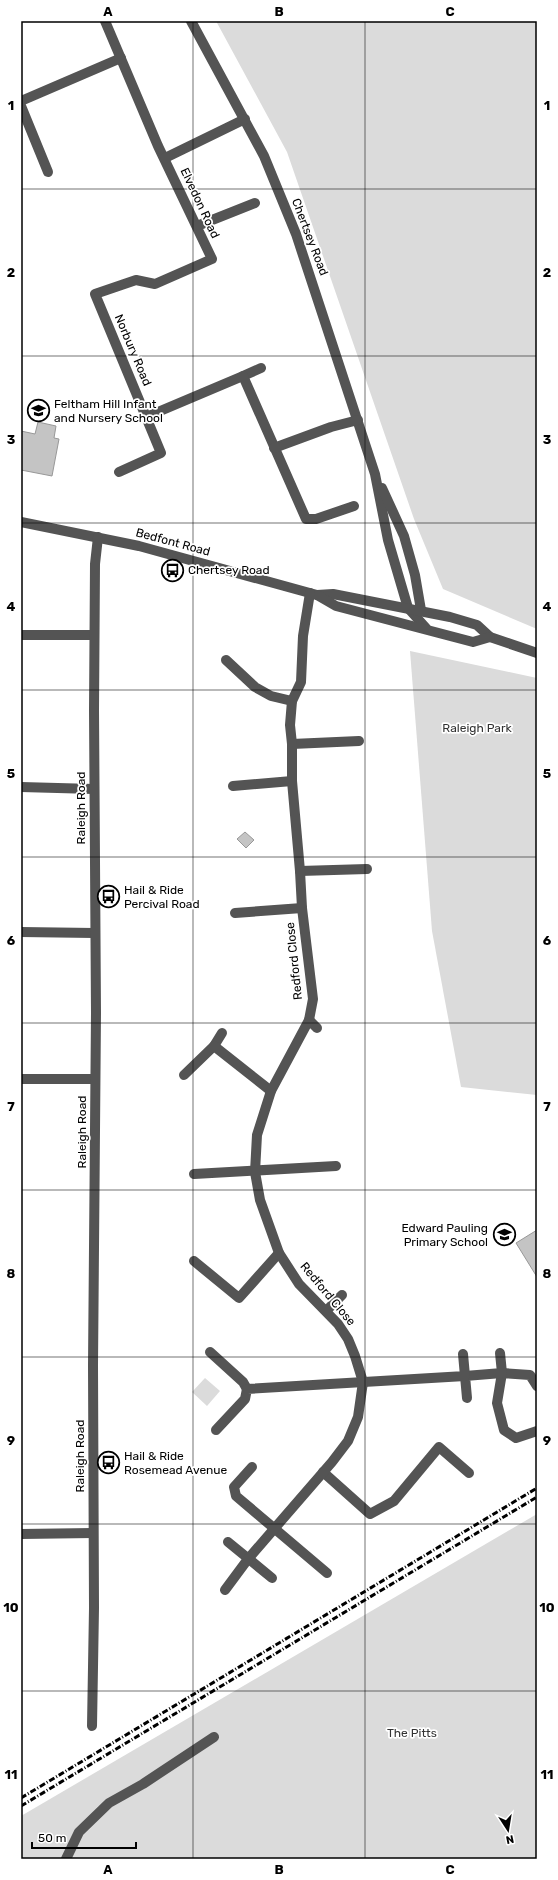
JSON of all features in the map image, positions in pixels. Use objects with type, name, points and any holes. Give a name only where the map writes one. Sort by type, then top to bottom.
[{"type":"street","name":"Elvedon Road","points":[[95,294],[136,280],[155,284],[212,259],[158,146],[105,21]]},
{"type":"street","name":"Chertsey Road","points":[[191,21],[264,156],[296,234],[375,474],[388,540],[414,611],[426,628]]},
{"type":"street","points":[[21,101],[121,58]]},
{"type":"street","points":[[21,106],[48,172]]},
{"type":"street","name":"Elvedon Road","points":[[165,158],[245,119]]},
{"type":"street","points":[[197,226],[255,203]]},
{"type":"street","name":"Norbury Road","points":[[95,294],[161,454],[119,472]]},
{"type":"street","points":[[146,416],[261,368]]},
{"type":"street","points":[[243,376],[300,510],[306,519],[316,519],[354,506]]},
{"type":"street","points":[[274,448],[331,427],[358,420]]},
{"type":"street","name":"Chertsey Road","points":[[375,474],[404,536],[415,575],[414,611]]},
{"type":"street","name":"Bedfont Road","points":[[21,522],[139,546],[313,594],[336,606],[426,628],[473,642],[490,638]]},
{"type":"street","name":"Raleigh Road","points":[[92,1726],[94,1079],[96,1013],[94,933],[94,635],[98,537]]},
{"type":"street","name":"Bedfont Road","points":[[313,594],[333,594],[477,625],[490,638],[537,652]]},
{"type":"street","name":"Redford Close","points":[[225,1590],[248,1559],[324,1472],[348,1441],[358,1417],[363,1382],[348,1339],[338,1324],[299,1284],[279,1253],[260,1200],[255,1172],[257,1135],[271,1091],[309,1020],[313,999],[302,908],[292,781],[292,744],[290,725],[292,701],[301,682],[302,636],[313,594]]},
{"type":"street","points":[[402,622],[414,611]]},
{"type":"street","points":[[21,635],[94,635]]},
{"type":"street","points":[[226,660],[255,688],[271,696],[292,701]]},
{"type":"street","points":[[292,744],[359,741]]},
{"type":"street","points":[[233,786],[292,781]]},
{"type":"street","points":[[21,787],[94,789]]},
{"type":"street","points":[[300,871],[367,869]]},
{"type":"street","points":[[235,912],[302,908]]},
{"type":"street","points":[[21,932],[94,933]]},
{"type":"street","points":[[309,1020],[316,1028]]},
{"type":"street","points":[[184,1075],[214,1046],[222,1033]]},
{"type":"street","points":[[214,1046],[271,1091]]},
{"type":"street","points":[[21,1079],[94,1079]]},
{"type":"street","points":[[194,1174],[255,1172],[336,1166]]},
{"type":"street","points":[[194,1260],[239,1298],[279,1253]]},
{"type":"street","points":[[326,1311],[342,1294]]},
{"type":"street","points":[[210,1352],[243,1382],[247,1389],[245,1398],[216,1430]]},
{"type":"street","points":[[500,1352],[502,1373],[497,1403],[504,1430],[516,1438],[537,1430]]},
{"type":"street","points":[[463,1354],[467,1398]]},
{"type":"street","points":[[247,1389],[502,1373],[530,1375],[537,1386]]},
{"type":"street","points":[[324,1472],[370,1514],[394,1501],[439,1447],[469,1473]]},
{"type":"street","points":[[252,1467],[234,1487],[236,1496],[327,1574]]},
{"type":"street","points":[[21,1534],[93,1533]]},
{"type":"street","points":[[228,1542],[272,1578]]},
{"type":"street","points":[[66,1859],[78,1832],[109,1803],[143,1784],[214,1736]]},
{"type":"green space","points":[[216,21],[537,21],[537,629],[443,589],[414,519],[287,152]]},
{"type":"green space","name":"Raleigh Park","points":[[410,651],[537,678],[537,1095],[461,1087],[432,931]]},
{"type":"green space","points":[[205,1378],[220,1391],[207,1406],[192,1392]]},
{"type":"green space","name":"The Pitts","points":[[537,1514],[537,1859],[21,1859],[21,1816]]},
{"type":"building","points":[[38,422],[56,426],[54,438],[59,439],[52,476],[21,470],[21,431],[35,434]]},
{"type":"building","points":[[245,832],[254,840],[246,848],[237,839]]},
{"type":"building","points":[[537,1230],[537,1277],[516,1243]]},
{"type":"railway","points":[[21,1798],[537,1488]]},
{"type":"railway","points":[[21,1806],[537,1497]]},
{"type":"place","name":"Feltham Hill Infant and Nursery School","points":[[39,411]]},
{"type":"place","name":"Chertsey Road","points":[[173,570]]},
{"type":"place","name":"Hail & Ride Percival Road","points":[[109,897]]},
{"type":"place","name":"Edward Pauling Primary School","points":[[504,1235]]},
{"type":"place","name":"Hail & Ride Rosemead Avenue","points":[[109,1463]]}]
